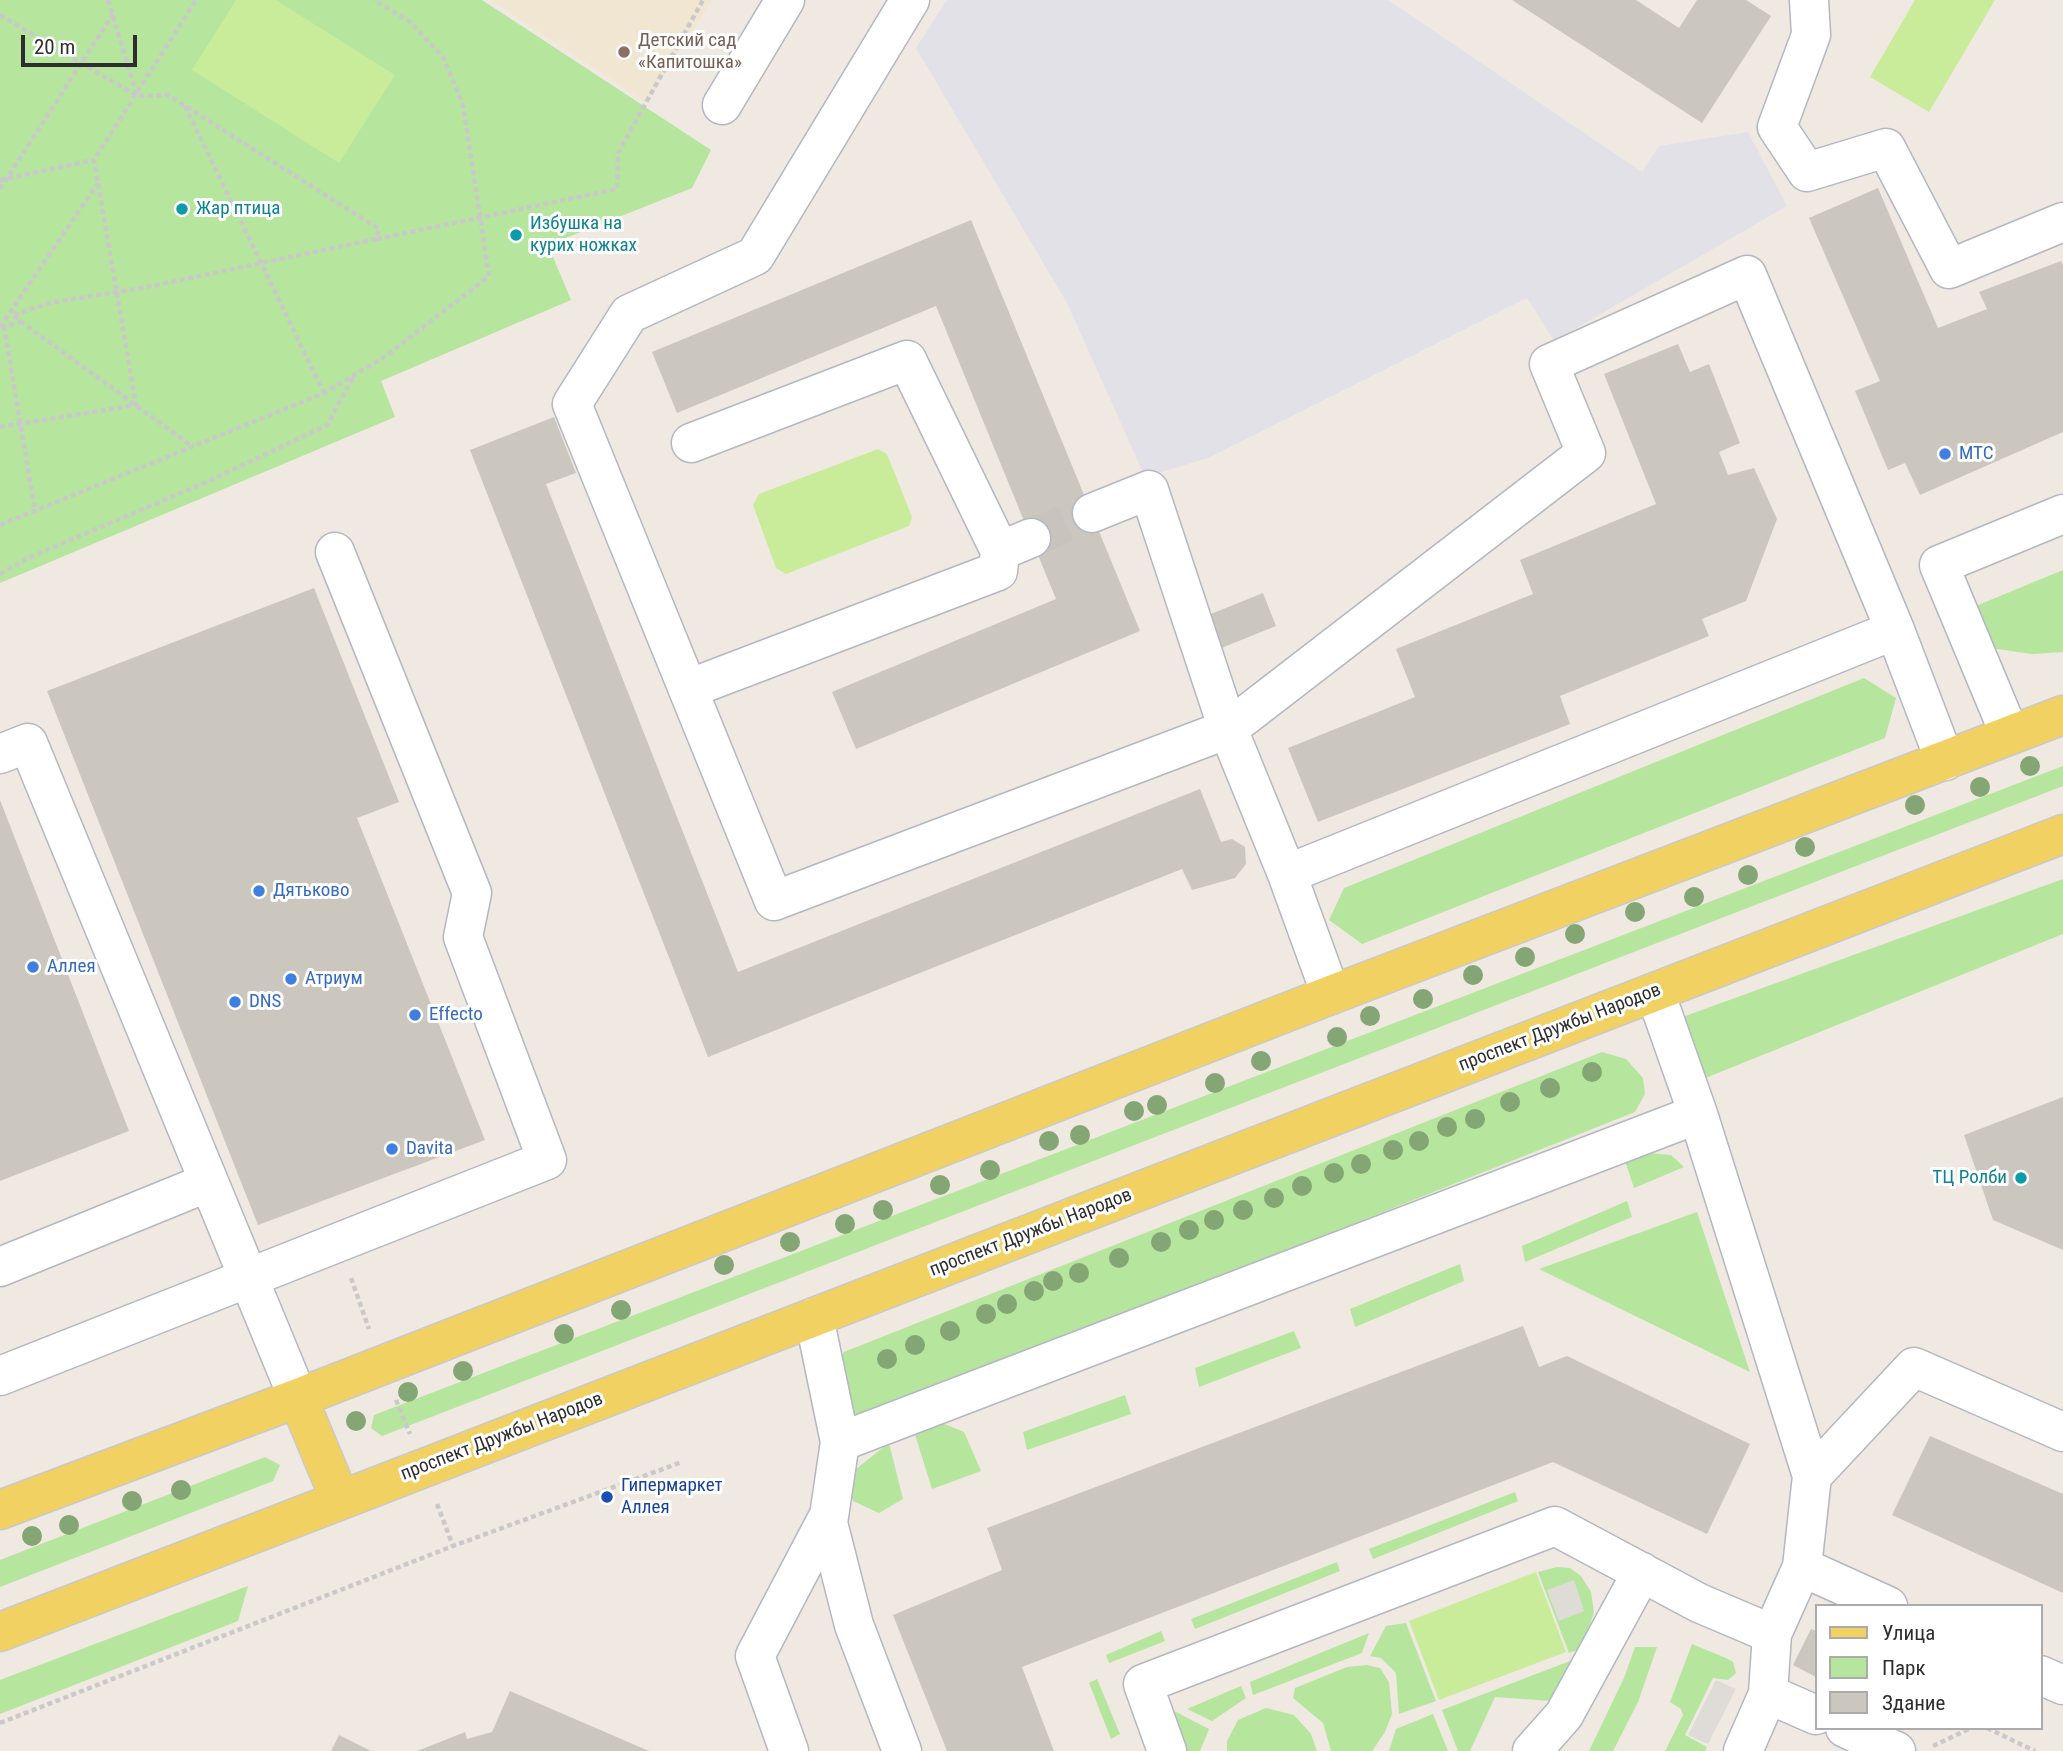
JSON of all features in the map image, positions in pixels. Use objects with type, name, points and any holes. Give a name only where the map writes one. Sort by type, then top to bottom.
[{"type":"main road","points":[[0,1510],[298,1398],[1331,995],[2063,715]]},
{"type":"main road","name":"проспект Дружбы Народов","points":[[0,1632],[2063,834]]},
{"type":"main road","points":[[298,1398],[340,1499]]},
{"type":"lane","points":[[722,105],[785,0]]},
{"type":"lane","points":[[910,0],[755,256],[629,314],[572,404],[774,901],[1228,729],[1586,453],[1549,364],[1747,275],[1895,630],[1945,761]]},
{"type":"lane","points":[[1809,0],[1811,35],[1777,127],[1807,172],[1886,148],[1949,269],[2063,222]]},
{"type":"lane","points":[[688,689],[998,571],[1015,544],[907,360],[691,443]]},
{"type":"lane","points":[[1092,513],[1149,490],[1228,729],[1287,874],[1331,995]]},
{"type":"lane","points":[[2010,735],[1940,565],[2063,514]]},
{"type":"lane","points":[[0,1376],[547,1160],[463,937],[472,892],[335,552]]},
{"type":"lane","points":[[1287,874],[1895,630]]},
{"type":"lane","points":[[0,754],[28,743],[298,1398]]},
{"type":"lane","points":[[1655,992],[1698,1114],[1812,1476],[1802,1567],[1772,1634],[1768,1694],[1743,1751]]},
{"type":"lane","points":[[840,1442],[1698,1114]]},
{"type":"lane","points":[[0,1267],[209,1182]]},
{"type":"lane","points":[[814,1317],[840,1442],[828,1523],[854,1625],[902,1751]]},
{"type":"lane","points":[[1812,1476],[1914,1367],[2063,1432]]},
{"type":"lane","points":[[789,1751],[755,1656],[830,1514]]},
{"type":"lane","points":[[1167,1751],[1143,1685],[1555,1526],[1699,1603],[1772,1634]]},
{"type":"lane","points":[[1802,1567],[1884,1604]]},
{"type":"lane","points":[[1532,1751],[1564,1715],[1642,1572]]},
{"type":"lane","points":[[2042,1676],[2063,1685]]},
{"type":"lane","points":[[1768,1694],[1814,1714]]},
{"type":"lane","points":[[1849,1730],[1896,1751]]},
{"type":"path","points":[[108,0],[137,96]]},
{"type":"path","points":[[136,405],[94,160],[137,96],[195,0]]},
{"type":"path","points":[[0,525],[324,393],[408,340],[489,276],[463,105],[443,57],[410,22],[374,0]]},
{"type":"path","points":[[193,447],[12,315],[54,302],[117,292],[617,190],[618,153],[703,0]]},
{"type":"path","points":[[0,188],[113,14]]},
{"type":"path","points":[[0,15],[137,96],[168,95],[379,229],[376,239]]},
{"type":"path","points":[[185,106],[324,393]]},
{"type":"path","points":[[0,180],[94,160]]},
{"type":"path","points":[[35,511],[1,327],[98,182]]},
{"type":"path","points":[[1,327],[22,322]]},
{"type":"path","points":[[0,574],[28,558],[209,481],[327,425],[354,375]]},
{"type":"path","points":[[0,427],[136,405]]},
{"type":"path","points":[[0,1723],[453,1546],[682,1462]]},
{"type":"path","points":[[1922,1751],[1967,1730]]},
{"type":"path","points":[[1991,1730],[2035,1751]]},
{"type":"shaded area","name":"Детский сад «Капитошка»","points":[[490,0],[712,0],[647,103]]},
{"type":"shaded area","points":[[947,0],[1388,0],[1642,172],[1659,146],[1748,132],[1787,206],[1554,341],[1527,298],[1208,458],[1145,477],[1067,303],[916,48]]},
{"type":"shaded area","points":[[1574,1580],[1584,1611],[1559,1621],[1547,1590]]},
{"type":"shaded area","points":[[1716,1680],[1736,1689],[1708,1744],[1688,1735]]},
{"type":"green space","points":[[0,0],[482,0],[711,150],[692,188],[548,245],[571,300],[381,381],[395,417],[0,583]]},
{"type":"green space","points":[[236,0],[276,0],[395,75],[339,163],[192,70]]},
{"type":"green space","points":[[1915,0],[1995,0],[1929,112],[1870,77]]},
{"type":"green space","points":[[878,449],[887,454],[912,517],[909,526],[786,574],[776,568],[753,505],[759,494]]},
{"type":"green space","points":[[2063,570],[2063,652],[2032,654],[1991,648],[1971,608]]},
{"type":"green space","points":[[1864,678],[1896,698],[1885,738],[1362,944],[1329,920],[1344,888]]},
{"type":"green space","points":[[2063,766],[2063,786],[382,1436],[371,1428],[374,1415]]},
{"type":"green space","points":[[2063,879],[2063,934],[1688,1085],[1666,1023]]},
{"type":"green space","points":[[1602,1052],[1626,1059],[1643,1078],[1645,1094],[1635,1112],[867,1417],[843,1410],[833,1368],[844,1352]]},
{"type":"green space","points":[[1648,1153],[1671,1155],[1684,1167],[1634,1188],[1624,1158]]},
{"type":"green space","points":[[1627,1201],[1632,1217],[1525,1262],[1522,1246]]},
{"type":"green space","points":[[1697,1212],[1750,1372],[1539,1269]]},
{"type":"green space","points":[[1460,1264],[1464,1281],[1355,1327],[1350,1309]]},
{"type":"green space","points":[[1294,1331],[1301,1348],[1199,1387],[1195,1368]]},
{"type":"green space","points":[[1125,1395],[1131,1414],[1027,1450],[1023,1432]]},
{"type":"green space","points":[[942,1423],[964,1432],[981,1471],[932,1489],[913,1428]]},
{"type":"green space","points":[[889,1443],[903,1499],[879,1513],[853,1501],[850,1491],[856,1469]]},
{"type":"green space","points":[[265,1457],[280,1465],[273,1481],[0,1587],[0,1560]]},
{"type":"green space","points":[[1515,1492],[1518,1501],[1373,1559],[1369,1549]]},
{"type":"green space","points":[[1337,1562],[1340,1571],[1195,1629],[1191,1619]]},
{"type":"green space","points":[[1557,1567],[1570,1568],[1581,1576],[1591,1592],[1594,1612],[1579,1649],[1569,1653],[1538,1572]]},
{"type":"green space","points":[[1536,1572],[1566,1652],[1439,1700],[1409,1621]]},
{"type":"green space","points":[[248,1586],[238,1621],[0,1714],[0,1680]]},
{"type":"green space","points":[[1406,1623],[1436,1701],[1399,1714],[1396,1673],[1381,1658],[1370,1656],[1386,1626]]},
{"type":"green space","points":[[1161,1631],[1165,1641],[1109,1663],[1106,1655]]},
{"type":"green space","points":[[1369,1633],[1362,1653],[1253,1695],[1250,1682]]},
{"type":"green space","points":[[1692,1644],[1733,1662],[1736,1673],[1728,1680],[1713,1678],[1685,1735],[1707,1747],[1705,1751],[1665,1751],[1683,1715],[1681,1709],[1670,1702]]},
{"type":"green space","points":[[1635,1647],[1657,1647],[1638,1702],[1613,1751],[1589,1751],[1624,1678]]},
{"type":"green space","points":[[1578,1658],[1551,1701],[1495,1697],[1470,1751],[1458,1751],[1442,1710]]},
{"type":"green space","points":[[1367,1665],[1380,1668],[1389,1682],[1392,1714],[1385,1732],[1372,1751],[1331,1751],[1323,1723],[1293,1698],[1295,1688],[1347,1667]]},
{"type":"green space","points":[[1097,1679],[1120,1734],[1111,1739],[1089,1683]]},
{"type":"green space","points":[[1241,1686],[1246,1698],[1212,1721],[1187,1709]]},
{"type":"green space","points":[[1266,1708],[1294,1715],[1311,1734],[1317,1751],[1227,1751],[1227,1741],[1238,1720]]},
{"type":"green space","points":[[1176,1712],[1209,1729],[1200,1751],[1177,1751],[1167,1715]]},
{"type":"green space","points":[[1433,1714],[1448,1751],[1389,1751],[1396,1729]]},
{"type":"building","points":[[1512,0],[1636,0],[1679,28],[1697,0],[1746,0],[1771,16],[1702,123]]},
{"type":"building","points":[[1878,188],[1938,328],[1987,309],[1979,292],[2061,261],[2063,265],[2063,432],[1920,495],[1905,463],[1888,470],[1855,391],[1880,381],[1809,218]]},
{"type":"building","points":[[971,220],[1140,631],[856,749],[832,692],[1056,599],[936,306],[677,413],[652,352]]},
{"type":"building","points":[[1678,344],[1690,372],[1709,364],[1740,443],[1719,452],[1728,475],[1754,468],[1777,519],[1746,601],[1702,619],[1709,636],[1560,696],[1570,724],[1318,822],[1288,748],[1415,697],[1396,649],[1533,594],[1520,560],[1656,504],[1604,374]]},
{"type":"building","points":[[554,417],[576,473],[546,484],[738,972],[1200,789],[1221,842],[1232,839],[1245,847],[1246,864],[1235,878],[1192,890],[1182,869],[708,1057],[470,450]]},
{"type":"building","name":"Атриум","points":[[314,588],[399,802],[357,818],[485,1140],[258,1225],[47,691]]},
{"type":"building","points":[[1263,593],[1276,626],[1219,649],[1206,616]]},
{"type":"building","name":"Аллея","points":[[0,800],[129,1131],[0,1181]]},
{"type":"building","name":"ТЦ Ролби","points":[[2063,1097],[2063,1250],[1993,1220],[1964,1135]]},
{"type":"building","points":[[1523,1326],[1539,1367],[1567,1356],[1750,1444],[1707,1534],[1553,1462],[1022,1667],[1054,1751],[947,1751],[893,1615],[1002,1570],[987,1528]]},
{"type":"building","points":[[1930,1436],[2063,1494],[2063,1593],[1892,1515]]},
{"type":"building","points":[[1811,1629],[1814,1630],[1814,1676],[1793,1665]]},
{"type":"building","points":[[510,1691],[649,1751],[417,1751],[465,1732],[467,1739],[492,1732]]},
{"type":"building","points":[[339,1735],[371,1751],[331,1751]]},
{"type":"tunnel","points":[[1031,538],[1092,513]]},
{"type":"place","name":"Детский сад «Капитошка»","points":[[624,52]]},
{"type":"place","name":"Жар птица","points":[[182,209]]},
{"type":"place","name":"Избушка на курих ножках","points":[[516,235]]},
{"type":"place","name":"МТС","points":[[1945,454]]},
{"type":"place","name":"Дятьково","points":[[259,891]]},
{"type":"place","name":"Аллея","points":[[33,967]]},
{"type":"place","name":"Атриум","points":[[291,979]]},
{"type":"place","name":"DNS","points":[[235,1002]]},
{"type":"place","name":"Effecto","points":[[415,1015]]},
{"type":"place","name":"Davita","points":[[392,1149]]},
{"type":"place","name":"ТЦ Ролби","points":[[2021,1178]]},
{"type":"place","name":"Гипермаркет Аллея","points":[[607,1497]]}]
